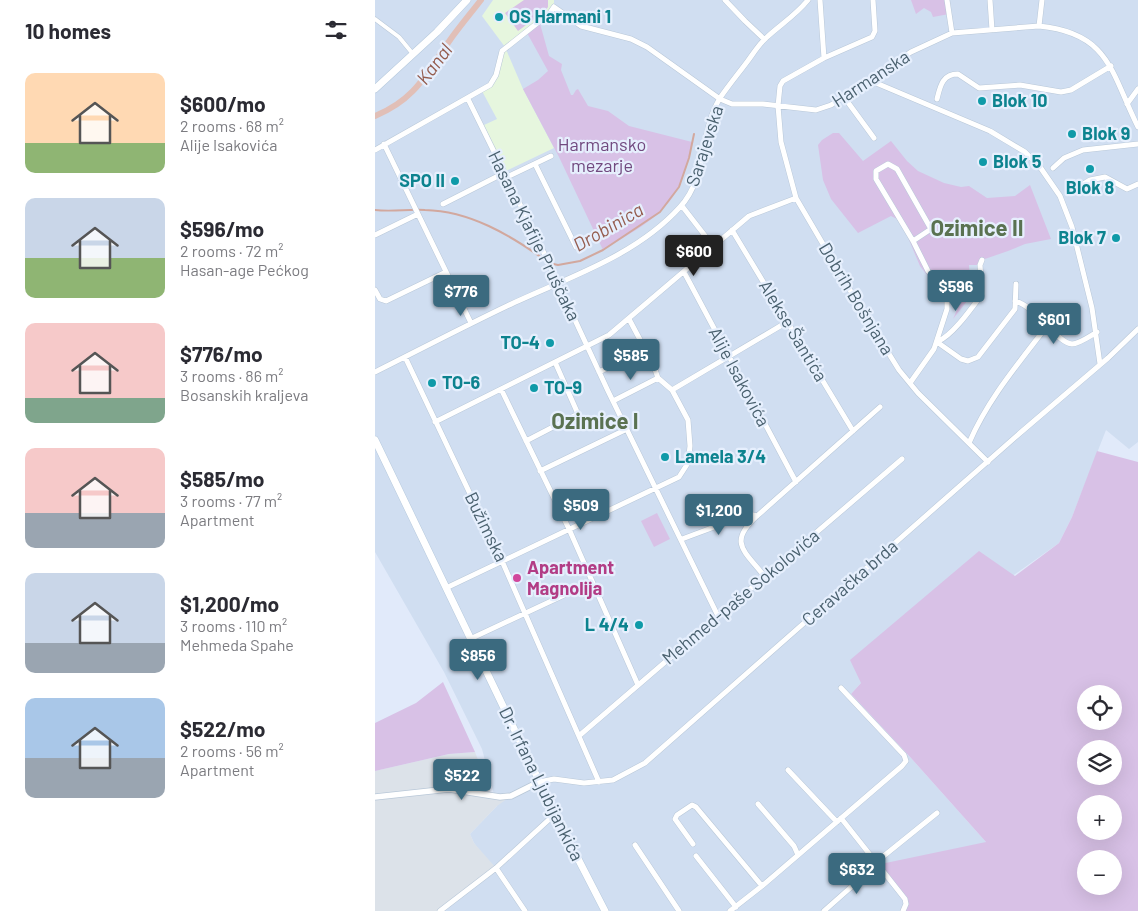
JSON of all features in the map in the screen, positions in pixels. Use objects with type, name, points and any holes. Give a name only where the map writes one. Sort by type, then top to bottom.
[{"type":"main road","points":[[375,89],[437,32],[467,0]]},
{"type":"main road","name":"Dr. Irfana Ljubijankića","points":[[375,440],[539,782],[605,911]]},
{"type":"street","points":[[375,150],[490,85],[494,80],[500,55],[505,47],[550,13],[554,7],[554,0]]},
{"type":"street","points":[[725,0],[745,22],[765,39]]},
{"type":"street","name":"Sarajevska","points":[[375,372],[471,323],[601,263],[635,245],[659,227],[682,206],[691,192],[698,175],[707,134],[719,99],[765,39],[792,17],[808,0]]},
{"type":"street","points":[[820,0],[824,58]]},
{"type":"street","name":"Dobrih Bošnjana","points":[[873,0],[875,32],[872,37],[824,58],[783,81],[780,86],[778,106],[781,142],[796,198],[899,370],[910,384],[988,462]]},
{"type":"street","points":[[947,0],[952,33]]},
{"type":"street","points":[[990,0],[992,30]]},
{"type":"street","points":[[1039,26],[1042,0]]},
{"type":"street","name":"Harmanska","points":[[554,7],[581,26],[631,38],[647,47],[719,99],[732,104],[816,110],[828,107],[911,52],[952,33],[1039,26],[1066,30],[1081,36],[1102,53],[1111,66],[1138,127]]},
{"type":"street","points":[[375,19],[399,37],[413,54]]},
{"type":"street","points":[[937,99],[942,81],[954,74],[958,74],[979,88],[1020,85],[1061,92],[1071,90],[1111,66]]},
{"type":"street","points":[[869,80],[990,131],[1025,152],[1040,167],[1060,196],[1066,209],[1093,308],[1101,364]]},
{"type":"street","points":[[1127,104],[1138,89]]},
{"type":"street","points":[[844,97],[874,138]]},
{"type":"street","name":"Hasana Kjafije Pruščaka","points":[[468,99],[551,267],[599,372],[657,487],[718,616]]},
{"type":"street","points":[[384,144],[471,323]]},
{"type":"street","points":[[1053,168],[1064,158],[1083,150],[1138,144]]},
{"type":"street","points":[[443,204],[551,156]]},
{"type":"street","points":[[535,164],[576,246]]},
{"type":"street","points":[[910,384],[937,342],[947,309],[947,297],[942,284],[928,271],[913,241],[876,179],[877,172],[888,164],[897,169],[931,229],[913,241]]},
{"type":"street","points":[[1069,193],[1090,180],[1105,177],[1127,189],[1138,184]]},
{"type":"street","points":[[435,422],[609,335],[749,216],[796,198]]},
{"type":"street","points":[[682,206],[713,246]]},
{"type":"street","points":[[375,235],[417,213]]},
{"type":"street","name":"Alekse Šantića","points":[[732,230],[853,431]]},
{"type":"street","points":[[937,342],[943,340],[982,294],[980,265],[982,260]]},
{"type":"street","points":[[375,290],[380,299],[386,301],[446,272]]},
{"type":"street","name":"Alije Isakovića","points":[[684,272],[796,482]]},
{"type":"street","points":[[937,342],[961,359],[968,361],[978,357],[1013,312],[1016,284]]},
{"type":"street","points":[[1015,301],[1029,307],[1047,326],[1072,344],[1097,332]]},
{"type":"street","points":[[446,588],[679,477],[684,471],[688,463],[690,446],[687,420],[672,390],[658,378],[629,319]]},
{"type":"street","points":[[672,390],[787,322]]},
{"type":"street","points":[[969,443],[977,424],[995,393],[1047,326]]},
{"type":"street","name":"Ceravačka brda","points":[[539,782],[554,779],[599,782],[618,778],[645,763],[1101,364],[1138,329]]},
{"type":"street","points":[[599,372],[645,350]]},
{"type":"street","name":"Bužimska","points":[[405,357],[503,561],[599,782]]},
{"type":"street","points":[[526,441],[578,414],[555,362]]},
{"type":"street","points":[[613,401],[658,378]]},
{"type":"street","points":[[501,389],[569,530],[638,685]]},
{"type":"street","points":[[765,577],[741,546],[742,532],[757,516],[880,407]]},
{"type":"street","points":[[540,471],[627,429]]},
{"type":"street","name":"Mehmed-paše Sokolovića","points":[[580,735],[902,459]]},
{"type":"street","points":[[682,539],[749,514],[757,516]]},
{"type":"street","points":[[470,639],[593,582]]},
{"type":"street","points":[[730,911],[762,886],[906,761],[903,754],[841,688]]},
{"type":"street","points":[[788,770],[839,820],[901,894],[906,904],[905,910]]},
{"type":"street","points":[[375,797],[449,789],[500,797],[511,796],[539,782]]},
{"type":"street","points":[[758,804],[794,846],[798,854]]},
{"type":"street","points":[[693,844],[675,819],[677,815],[692,805],[696,807],[762,886]]},
{"type":"street","points":[[824,911],[875,864],[937,813]]},
{"type":"street","points":[[440,911],[496,868],[555,814]]},
{"type":"street","points":[[635,845],[679,911]]},
{"type":"street","points":[[696,856],[736,907]]},
{"type":"street","points":[[496,868],[525,911]]},
{"type":"shaded area","points":[[375,0],[1138,0],[1138,442],[1129,449],[1106,430],[1072,517],[1059,543],[861,683],[851,694],[986,842],[916,911],[443,911],[495,872],[474,843],[470,834],[497,806],[482,749],[444,672],[375,552]]},
{"type":"shaded area","points":[[493,0],[554,0],[554,7],[505,47],[482,16]]},
{"type":"shaded area","points":[[505,47],[523,89],[554,148],[506,171],[484,125],[497,119],[482,91],[490,85]]},
{"type":"shaded area","points":[[475,752],[492,796],[511,796],[497,806],[470,834],[474,843],[496,868],[440,911],[375,911],[375,771],[449,754]]},
{"type":"green space","points":[[524,0],[548,0],[548,7],[518,31],[505,13]]},
{"type":"green space","points":[[911,0],[947,0],[949,14],[933,17],[931,12],[924,8],[916,14]]},
{"type":"green space","name":"Harmansko mezarje","points":[[539,20],[549,56],[562,64],[561,70],[571,95],[578,89],[588,106],[608,111],[629,126],[692,142],[681,181],[673,197],[665,207],[646,223],[603,250],[559,157],[523,89],[548,71],[526,31]]},
{"type":"green space","points":[[833,133],[839,133],[863,161],[891,141],[918,171],[944,183],[961,187],[969,186],[987,198],[1015,196],[1030,185],[1051,239],[1025,244],[982,260],[980,265],[969,265],[971,296],[953,319],[959,305],[943,285],[926,274],[920,266],[901,221],[891,216],[858,233],[831,199],[823,180],[818,145]]},
{"type":"green space","points":[[1097,451],[1138,462],[1138,911],[903,911],[906,904],[876,865],[986,842],[851,694],[861,683],[850,660],[979,551],[1015,576],[1059,543],[1072,517]]},
{"type":"green space","points":[[657,513],[670,539],[654,547],[641,521]]},
{"type":"green space","points":[[443,682],[475,752],[449,754],[375,771],[375,723],[416,703]]},
{"type":"waterway","name":"Kanal","points":[[375,116],[401,102],[419,84],[481,0]]},
{"type":"waterway","name":"Drobinica","points":[[549,263],[558,265],[580,261],[603,250],[660,212],[679,187],[689,158],[694,134]]},
{"type":"waterway","name":"Drobinica","points":[[375,210],[442,211],[458,215],[504,233],[545,260]]},
{"type":"place","name":"OS Harmani 1","points":[[499,17]]},
{"type":"place","name":"Blok 10","points":[[982,101]]},
{"type":"place","name":"Blok 9","points":[[1072,134]]},
{"type":"place","name":"Blok 5","points":[[983,162]]},
{"type":"place","name":"Blok 8","points":[[1090,169]]},
{"type":"place","name":"SPO II","points":[[455,181]]},
{"type":"place","name":"Blok 7","points":[[1116,238]]},
{"type":"place","name":"TO-4","points":[[550,343]]},
{"type":"place","name":"TO-6","points":[[432,383]]},
{"type":"place","name":"TO-9","points":[[534,388]]},
{"type":"place","name":"Lamela 3/4","points":[[665,457]]},
{"type":"place","name":"Apartment Magnolija","points":[[517,578]]},
{"type":"place","name":"L 4/4","points":[[639,625]]},
{"type":"district","name":"Ozimice II","points":[[977,228]]},
{"type":"district","name":"Ozimice I","points":[[595,421]]}]
